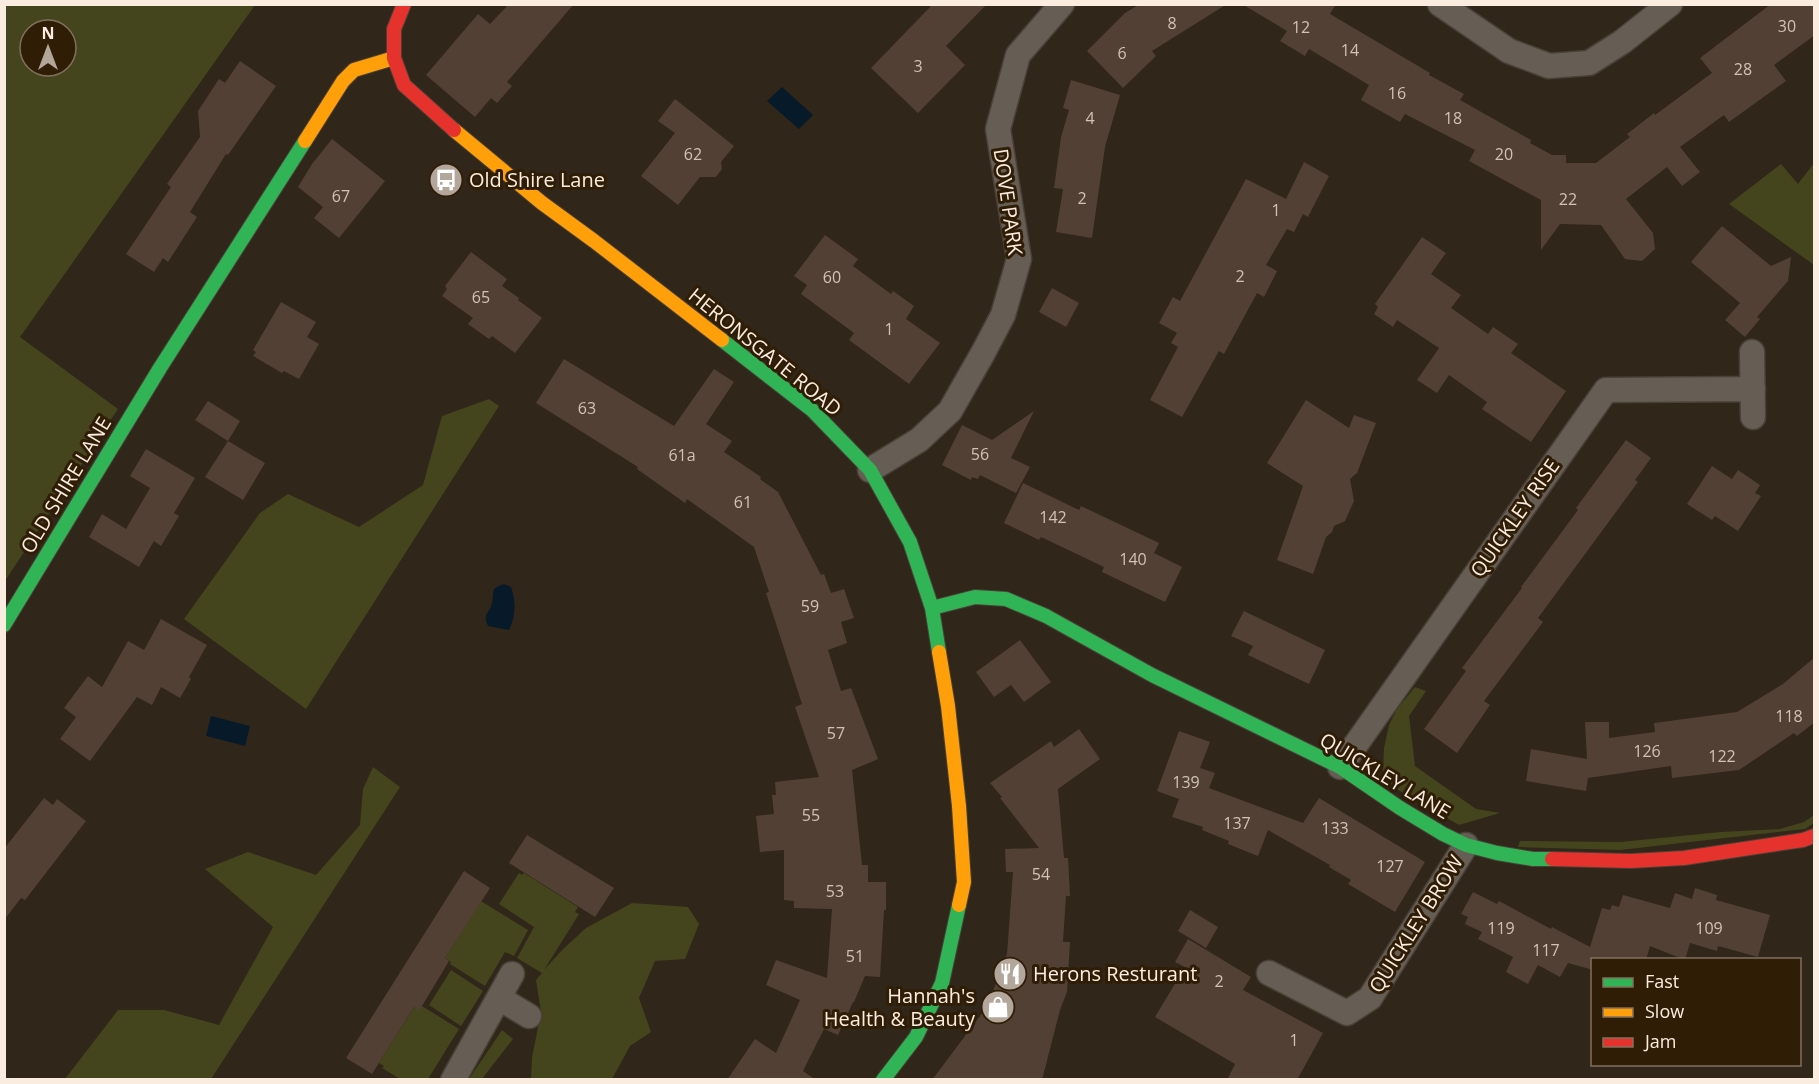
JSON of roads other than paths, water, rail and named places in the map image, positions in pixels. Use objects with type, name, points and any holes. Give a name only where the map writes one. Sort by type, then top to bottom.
[{"type":"street","points":[[394,58],[394,29],[404,4]]},
{"type":"street","name":"DOVE PARK","points":[[870,470],[919,440],[950,411],[1003,315],[1019,259],[998,129],[1018,55],[1062,4]]},
{"type":"street","points":[[1440,4],[1509,51],[1549,66],[1588,63],[1622,42],[1670,4]]},
{"type":"street","name":"HERONSGATE ROAD","points":[[394,58],[404,85],[426,107],[542,203],[812,410],[870,470],[910,542],[932,608],[948,706],[959,806],[964,882],[942,983],[916,1037],[883,1080]]},
{"type":"street","name":"OLD SHIRE LANE","points":[[4,624],[160,368],[343,81],[354,70],[394,58]]},
{"type":"street","points":[[1752,352],[1753,417]]},
{"type":"street","name":"QUICKLEY RISE","points":[[1340,767],[1605,390],[1753,389]]},
{"type":"street","name":"QUICKLEY LANE","points":[[932,608],[975,597],[1006,599],[1046,616],[1152,675],[1340,767],[1400,808],[1466,845],[1533,860],[1631,861],[1683,858],[1803,840],[1815,836]]},
{"type":"street","name":"QUICKLEY BROW","points":[[1269,973],[1347,1013],[1370,998],[1466,845]]},
{"type":"street","points":[[453,1080],[512,974]]},
{"type":"street","points":[[499,998],[529,1016]]},
{"type":"water","points":[[782,87],[813,115],[799,129],[767,101]]},
{"type":"water","points":[[504,584],[511,587],[514,598],[514,614],[509,630],[488,626],[486,618],[491,607],[494,589]]},
{"type":"water","points":[[211,716],[250,726],[245,746],[206,736]]},
{"type":"place","name":"Old Shire Lane","points":[[446,180]]},
{"type":"place","name":"Herons Resturant","points":[[1010,974]]},
{"type":"place","name":"Hannah's Health & Beauty","points":[[998,1007]]}]
